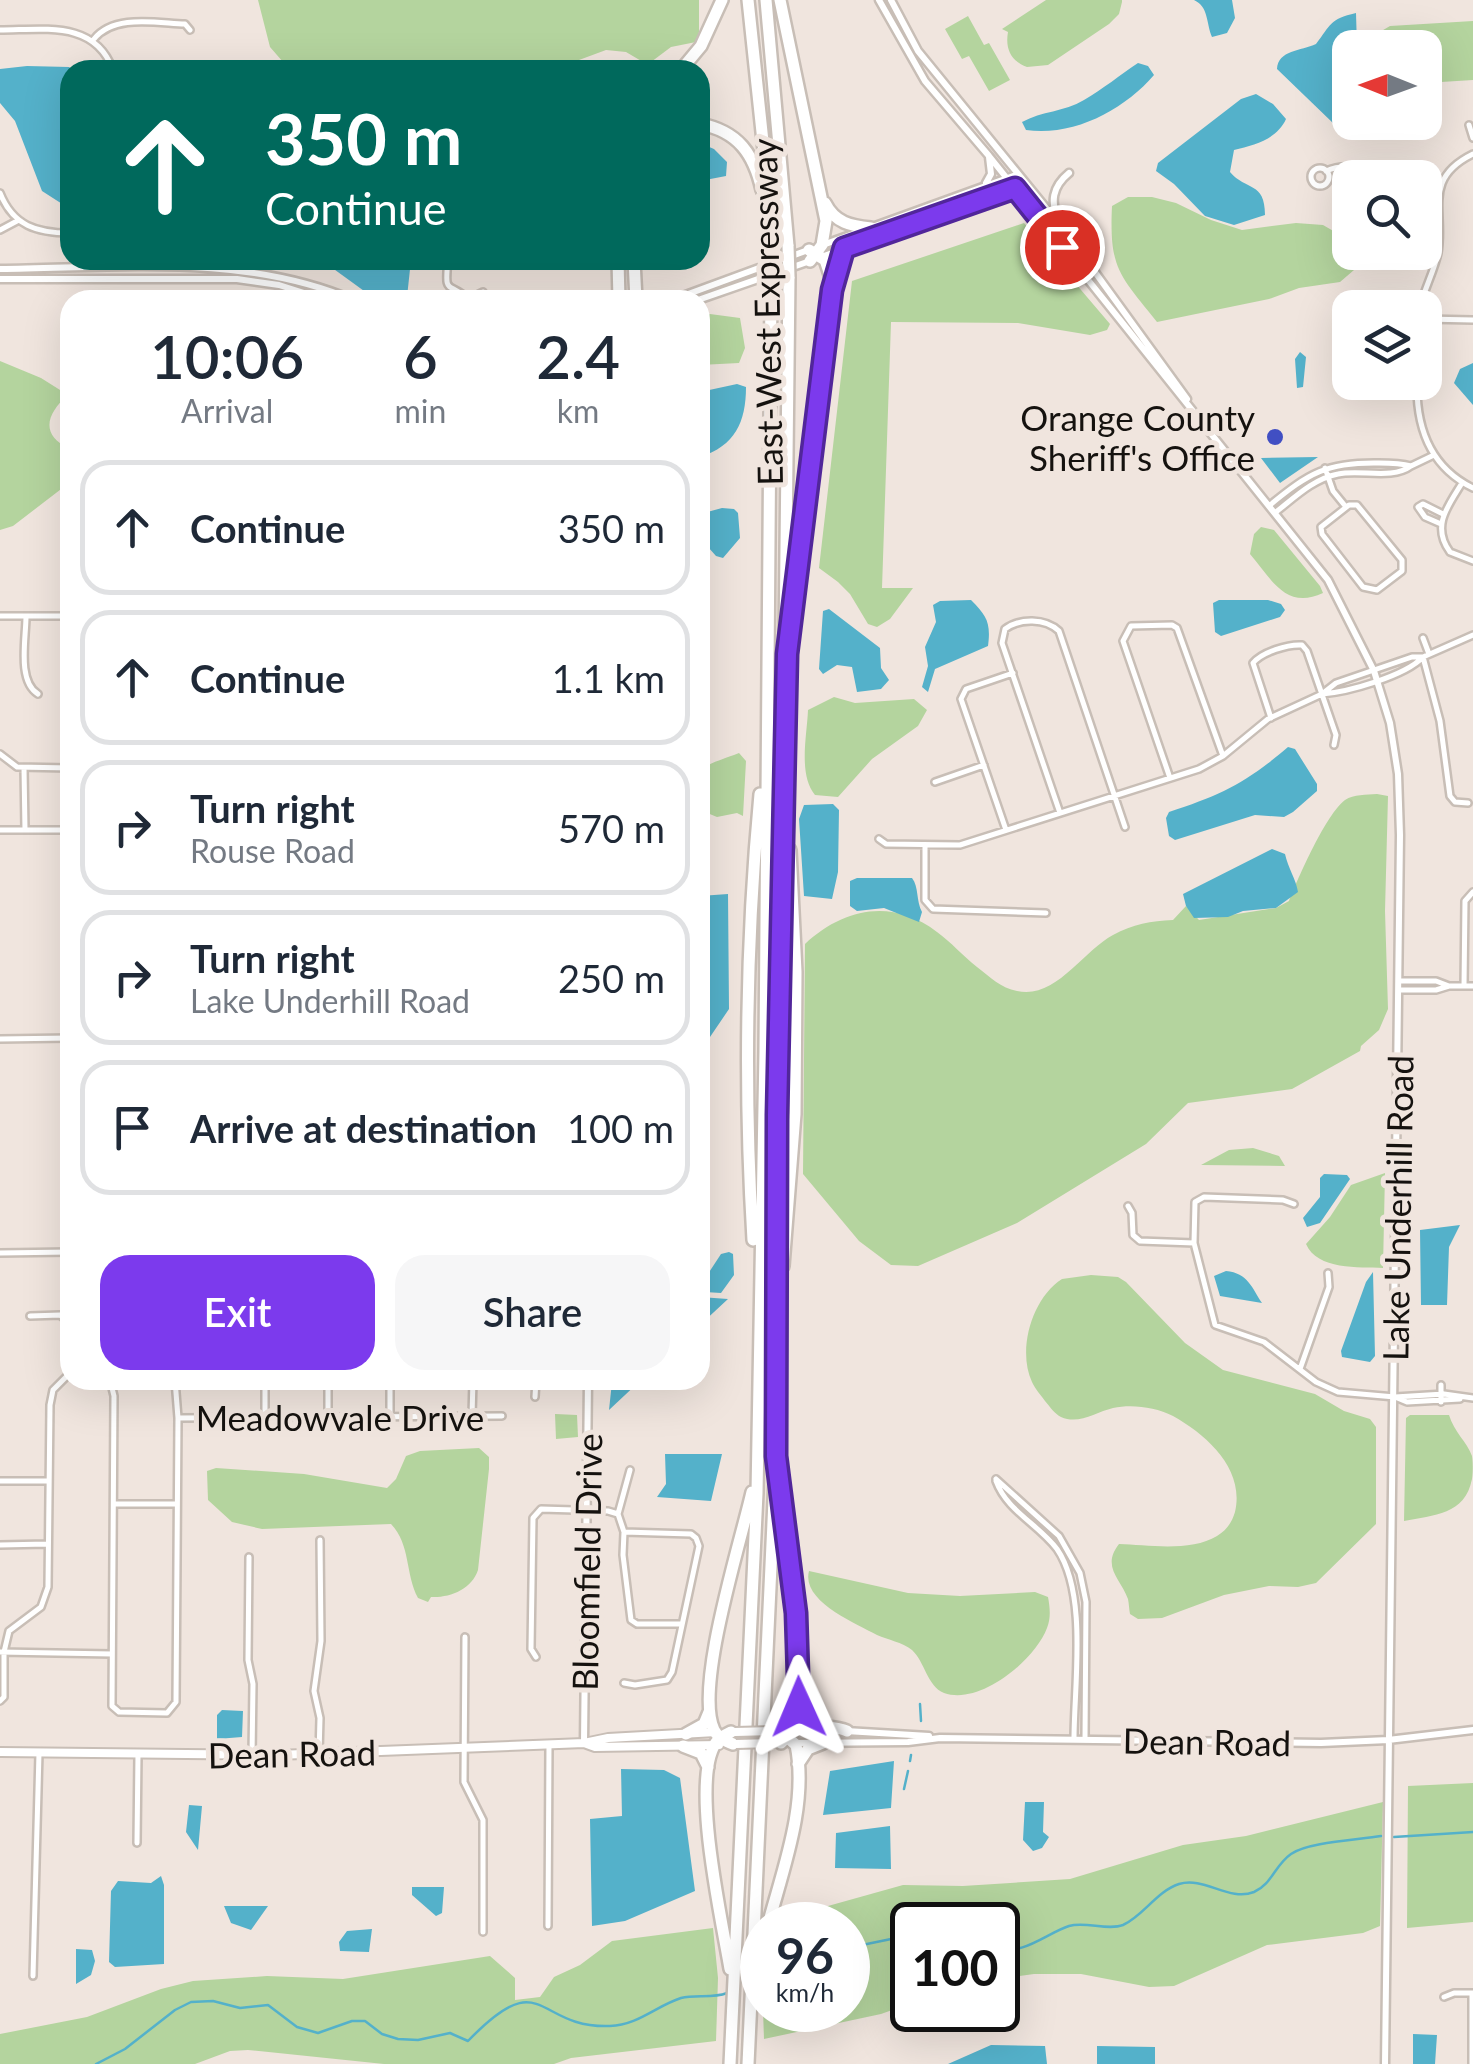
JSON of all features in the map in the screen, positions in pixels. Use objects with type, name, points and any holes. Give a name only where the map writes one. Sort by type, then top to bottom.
[{"type":"highway","points":[[689,60],[722,0]]},
{"type":"highway","name":"East-West Expressway","points":[[730,2064],[755,1548],[765,1051],[771,284],[766,170],[748,0]]},
{"type":"highway","name":"East-West Expressway","points":[[766,0],[789,277],[785,822],[789,834],[796,972],[792,1176],[778,1285],[776,1456]]},
{"type":"highway","points":[[780,0],[823,199],[826,221],[816,253],[829,266],[832,290]]},
{"type":"highway","points":[[710,126],[744,144],[752,156],[770,249]]},
{"type":"highway","points":[[823,199],[838,220],[871,228]]},
{"type":"highway","points":[[787,654],[832,290],[844,248]]},
{"type":"highway","points":[[776,1456],[796,1613],[799,1707],[804,1720],[814,1727],[847,1731]]},
{"type":"highway","points":[[755,1902],[776,1456]]},
{"type":"highway","points":[[733,1988],[708,1848],[708,1768],[701,1752],[684,1740],[704,1724],[710,1708],[718,1626],[756,1473]]},
{"type":"highway","points":[[798,1764],[784,1737],[799,1707]]},
{"type":"highway","points":[[708,1768],[726,1738],[710,1708]]},
{"type":"highway","points":[[774,1902],[792,1836],[798,1764],[808,1749],[822,1742]]},
{"type":"highway","points":[[748,2064],[750,2032]]},
{"type":"main road","name":"Dean Road","points":[[0,1752],[320,1754],[548,1745],[596,1739],[784,1737]]},
{"type":"street","name":"Lake Underhill Road","points":[[879,0],[926,82],[1328,580],[1357,631],[1392,734],[1399,781],[1399,985],[1385,2064]]},
{"type":"street","name":"Lake Underhill Road","points":[[891,0],[918,51],[1061,228],[1149,344],[1195,413]]},
{"type":"street","points":[[94,40],[101,30],[132,22],[185,24],[190,30]]},
{"type":"street","points":[[0,30],[73,31],[94,40],[109,60]]},
{"type":"street","points":[[1469,125],[1473,138]]},
{"type":"street","points":[[1442,188],[1449,172],[1473,154]]},
{"type":"street","points":[[984,186],[991,174],[989,156]]},
{"type":"street","points":[[1326,171],[1332,169]]},
{"type":"street","points":[[1061,228],[1053,199],[1059,183],[1069,173]]},
{"type":"street","points":[[710,295],[871,228],[1016,176]]},
{"type":"street","points":[[703,290],[816,253],[844,248],[1025,186]]},
{"type":"street","points":[[0,193],[17,221],[32,229],[60,232]]},
{"type":"street","points":[[0,230],[17,221]]},
{"type":"street","points":[[0,268],[60,265]]},
{"type":"street","points":[[250,270],[329,290]]},
{"type":"street","points":[[0,280],[237,279],[294,290]]},
{"type":"street","points":[[1442,319],[1473,320]]},
{"type":"street","points":[[1418,400],[1420,424],[1434,455],[1462,483],[1473,488]]},
{"type":"street","points":[[1273,509],[1328,477],[1350,472],[1404,472],[1434,455]]},
{"type":"street","points":[[1273,509],[1306,477],[1325,468],[1348,463],[1410,466]]},
{"type":"street","points":[[1379,472],[1380,463]]},
{"type":"street","points":[[1325,468],[1333,492],[1346,507]]},
{"type":"street","points":[[1462,483],[1440,524],[1443,542],[1450,552],[1473,561]]},
{"type":"street","points":[[1358,504],[1401,557],[1402,571],[1376,590],[1364,587],[1322,534],[1321,527],[1346,507],[1358,504]]},
{"type":"street","points":[[1440,524],[1425,518],[1418,507],[1423,504],[1444,514]]},
{"type":"street","points":[[0,616],[60,616]]},
{"type":"street","points":[[26,616],[26,674],[28,684],[38,694]]},
{"type":"street","points":[[1060,813],[1002,643],[1009,625],[1018,622],[1050,623],[1059,630],[1125,827]]},
{"type":"street","points":[[1170,778],[1123,641],[1131,626],[1177,628],[1223,756]]},
{"type":"street","points":[[878,839],[886,844],[960,845],[1170,778],[1223,756],[1270,718],[1322,694],[1340,692],[1375,675],[1415,665],[1426,655],[1473,635]]},
{"type":"street","points":[[1423,638],[1450,795],[1455,802],[1468,803]]},
{"type":"street","points":[[1270,718],[1253,662],[1293,644],[1302,645],[1336,736],[1334,745]]},
{"type":"street","points":[[1006,830],[961,699],[963,693],[1012,673]]},
{"type":"street","points":[[0,754],[24,768],[60,768]]},
{"type":"street","points":[[935,782],[984,765]]},
{"type":"street","points":[[24,768],[25,830]]},
{"type":"street","points":[[0,830],[60,830]]},
{"type":"street","points":[[925,845],[924,896],[933,910],[1046,914]]},
{"type":"street","points":[[1464,986],[1465,900],[1473,892]]},
{"type":"street","points":[[1464,922],[1473,922]]},
{"type":"street","points":[[1399,985],[1434,981],[1448,986],[1473,986]]},
{"type":"street","points":[[0,1039],[60,1038]]},
{"type":"street","points":[[1294,1204],[1283,1200],[1202,1198],[1193,1207],[1194,1243],[1215,1325],[1264,1342],[1316,1382],[1343,1394],[1441,1394],[1469,1398]]},
{"type":"street","points":[[1128,1206],[1133,1235],[1140,1241],[1194,1243]]},
{"type":"street","points":[[0,1253],[60,1252]]},
{"type":"street","points":[[1300,1369],[1328,1287],[1328,1273]]},
{"type":"street","points":[[30,1316],[60,1316]]},
{"type":"street","points":[[0,1702],[4,1697],[2,1652],[9,1631],[40,1607],[48,1587],[50,1405],[53,1390],[60,1383]]},
{"type":"street","points":[[1441,1402],[1442,1385]]},
{"type":"street","points":[[112,1390],[114,1710],[167,1713],[176,1702],[176,1390]]},
{"type":"street","points":[[264,1418],[265,1390]]},
{"type":"street","points":[[328,1390],[328,1417]]},
{"type":"street","points":[[390,1390],[390,1417]]},
{"type":"street","points":[[472,1416],[473,1390]]},
{"type":"street","points":[[536,1390],[536,1397]]},
{"type":"street","name":"Bloomfield Drive","points":[[584,1743],[588,1390]]},
{"type":"street","points":[[1395,1396],[1405,1402],[1469,1398]]},
{"type":"street","name":"Meadowvale Drive","points":[[178,1418],[502,1416]]},
{"type":"street","points":[[630,1470],[618,1514],[624,1532],[622,1555],[631,1620],[637,1624],[682,1624]]},
{"type":"street","points":[[1074,1739],[1073,1584],[1059,1552],[1003,1498],[996,1480],[1058,1536],[1080,1572],[1086,1602],[1085,1739]]},
{"type":"street","points":[[0,1481],[48,1481]]},
{"type":"street","points":[[114,1504],[176,1504]]},
{"type":"street","points":[[536,1657],[532,1650],[533,1518],[540,1510],[618,1514]]},
{"type":"street","points":[[624,1532],[691,1534],[698,1546],[672,1672],[667,1680],[635,1686],[624,1683]]},
{"type":"street","points":[[320,1540],[321,1641],[314,1691],[320,1718],[320,1754]]},
{"type":"street","points":[[0,1544],[48,1544]]},
{"type":"street","points":[[249,1557],[252,1755]]},
{"type":"street","points":[[465,1637],[464,1782],[483,1820],[483,1932]]},
{"type":"street","points":[[2,1652],[112,1654]]},
{"type":"street","name":"Dean Road","points":[[784,1737],[847,1731],[940,1738],[1321,1743],[1473,1730]]},
{"type":"street","name":"Dean Road","points":[[784,1737],[822,1742],[940,1738]]},
{"type":"street","points":[[548,1745],[548,1926]]},
{"type":"street","points":[[33,1976],[39,1753]]},
{"type":"street","points":[[137,1843],[138,1754]]},
{"type":"street","points":[[1444,1997],[1473,1993],[1472,2064]]},
{"type":"green space","points":[[258,0],[699,0],[696,42],[671,47],[654,60],[606,50],[579,60],[281,60],[270,47]]},
{"type":"green space","points":[[1046,0],[1122,2],[1119,14],[1109,24],[1048,65],[1027,67],[1010,54],[1008,32],[1002,29]]},
{"type":"green space","points":[[968,16],[1010,80],[989,91],[969,56],[962,59],[945,29]]},
{"type":"green space","points":[[1473,21],[1473,80],[1442,82],[1442,30],[1383,30],[1390,26]]},
{"type":"green space","points":[[1128,197],[1152,197],[1242,230],[1296,223],[1323,225],[1332,230],[1332,270],[1354,270],[1340,282],[1157,322],[1126,282],[1115,258],[1112,206]]},
{"type":"green space","points":[[1024,223],[1110,324],[1107,330],[1090,335],[1018,323],[891,322],[882,588],[913,588],[890,619],[877,627],[868,624],[850,594],[819,568],[852,281]]},
{"type":"green space","points":[[710,314],[740,318],[745,348],[739,363],[710,364]]},
{"type":"green space","points":[[0,361],[60,390],[60,404],[51,416],[50,431],[60,443],[60,490],[13,526],[0,530]]},
{"type":"green space","points":[[1261,527],[1274,530],[1323,593],[1299,598],[1273,582],[1250,554],[1254,534]]},
{"type":"green space","points":[[834,697],[855,703],[914,699],[927,710],[918,726],[872,759],[838,797],[815,795],[805,766],[808,710]]},
{"type":"green space","points":[[739,753],[746,761],[743,816],[710,814],[710,764]]},
{"type":"green space","points":[[1388,796],[1388,1009],[1379,1030],[1360,1051],[1292,1089],[1188,1103],[1146,1144],[1017,1223],[918,1266],[891,1265],[859,1241],[803,1174],[805,944],[820,932],[852,915],[886,911],[903,914],[937,932],[1001,985],[1031,992],[1056,981],[1113,935],[1142,924],[1173,920],[1186,906],[1199,920],[1276,908],[1289,901],[1313,847],[1338,807],[1352,797]]},
{"type":"green space","points":[[1253,1148],[1279,1156],[1285,1166],[1201,1165],[1229,1150]]},
{"type":"green space","points":[[1385,1173],[1383,1268],[1351,1267],[1319,1259],[1306,1244],[1351,1185]]},
{"type":"green space","points":[[1118,1277],[1126,1282],[1185,1343],[1223,1370],[1315,1394],[1344,1411],[1370,1419],[1376,1427],[1376,1524],[1316,1583],[1269,1586],[1224,1595],[1162,1618],[1138,1619],[1130,1614],[1128,1599],[1112,1566],[1119,1544],[1169,1546],[1207,1541],[1229,1526],[1237,1496],[1229,1468],[1220,1455],[1173,1416],[1151,1408],[1128,1406],[1068,1419],[1055,1412],[1035,1387],[1026,1355],[1035,1312],[1062,1279]]},
{"type":"green space","points":[[555,1414],[577,1415],[578,1437],[556,1439]]},
{"type":"green space","points":[[1449,1415],[1472,1456],[1473,1474],[1468,1491],[1455,1507],[1404,1521],[1406,1418]]},
{"type":"green space","points":[[479,1448],[489,1457],[489,1469],[478,1570],[466,1587],[446,1596],[431,1597],[428,1602],[418,1598],[402,1541],[391,1524],[262,1529],[232,1522],[208,1500],[207,1471],[216,1468],[304,1474],[387,1488],[396,1479],[406,1456],[420,1451]]},
{"type":"green space","points":[[809,1571],[908,1593],[960,1596],[1035,1592],[1048,1597],[1049,1620],[1041,1641],[1004,1677],[974,1693],[944,1693],[934,1685],[912,1650],[856,1624],[821,1601],[809,1582]]},
{"type":"green space","points":[[1473,1783],[1473,1922],[1407,1928],[1408,1786]]},
{"type":"green space","points":[[1383,1802],[1380,1926],[1363,1933],[1267,1945],[1174,1986],[1149,1987],[1081,1974],[1020,1976],[1020,1902],[890,1902],[890,2011],[870,2016],[870,1902],[842,1902],[903,1885],[963,1886],[1070,1879],[1183,1845],[1246,1836]]},
{"type":"green space","points":[[713,1928],[718,1978],[716,2041],[571,2058],[554,2064],[384,2064],[248,2050],[230,2051],[195,2064],[0,2064],[0,2034],[87,2017],[193,1981],[267,1976],[343,1979],[490,1956],[515,1978],[515,2000],[540,1997],[554,1977],[580,1965],[612,1941]]},
{"type":"green space","points":[[764,2032],[797,2032],[764,2039]]},
{"type":"water","points":[[1194,0],[1232,0],[1235,18],[1227,33],[1212,37],[1205,11]]},
{"type":"water","points":[[1356,13],[1356,30],[1332,30],[1332,122],[1277,69],[1281,58],[1316,44],[1335,20]]},
{"type":"water","points":[[1138,63],[1148,66],[1154,75],[1113,110],[1062,129],[1026,130],[1022,122],[1076,104]]},
{"type":"water","points":[[60,67],[60,203],[42,191],[15,121],[0,103],[0,69]]},
{"type":"water","points":[[1256,94],[1273,104],[1286,119],[1271,136],[1234,150],[1230,172],[1258,191],[1265,215],[1234,225],[1205,216],[1156,171],[1158,163],[1241,99]]},
{"type":"water","points":[[710,147],[727,162],[726,176],[710,179]]},
{"type":"water","points":[[335,270],[410,270],[408,290],[363,290]]},
{"type":"water","points":[[1300,352],[1306,357],[1303,387],[1297,388],[1295,359]]},
{"type":"water","points":[[1473,363],[1473,405],[1454,383],[1460,369]]},
{"type":"water","points":[[737,384],[746,387],[741,422],[730,439],[710,453],[710,390]]},
{"type":"water","points":[[1318,457],[1280,483],[1261,458]]},
{"type":"water","points":[[722,508],[738,513],[740,538],[723,558],[710,549],[710,511]]},
{"type":"water","points":[[971,600],[987,620],[988,646],[935,669],[928,692],[922,687],[928,666],[925,647],[936,622],[933,605],[940,601]]},
{"type":"water","points":[[1268,600],[1281,604],[1285,610],[1280,617],[1221,636],[1215,632],[1213,603]]},
{"type":"water","points":[[829,609],[880,648],[881,668],[889,680],[881,689],[857,692],[852,667],[837,665],[823,674],[819,669],[823,611]]},
{"type":"water","points":[[1288,747],[1295,749],[1317,784],[1317,791],[1293,812],[1284,817],[1255,815],[1175,840],[1169,836],[1169,812],[1232,787]]},
{"type":"water","points":[[833,804],[839,810],[838,872],[832,899],[804,896],[799,819],[804,805]]},
{"type":"water","points":[[1272,849],[1285,854],[1298,892],[1276,908],[1243,911],[1228,917],[1194,918],[1183,894]]},
{"type":"water","points":[[912,878],[922,912],[919,922],[884,908],[857,911],[850,906],[850,881]]},
{"type":"water","points":[[728,894],[729,1009],[710,1037],[710,895]]},
{"type":"water","points":[[1324,1174],[1347,1175],[1350,1179],[1320,1223],[1307,1227],[1303,1218],[1320,1197],[1320,1178]]},
{"type":"water","points":[[1460,1225],[1449,1247],[1447,1305],[1421,1305],[1420,1230]]},
{"type":"water","points":[[721,1254],[733,1254],[734,1275],[721,1293],[710,1292],[710,1271]]},
{"type":"water","points":[[1226,1271],[1244,1278],[1262,1303],[1220,1296],[1214,1276]]},
{"type":"water","points":[[1373,1272],[1375,1356],[1370,1362],[1342,1357],[1366,1282]]},
{"type":"water","points":[[710,1298],[728,1299],[710,1316]]},
{"type":"water","points":[[611,1390],[630,1390],[609,1410]]},
{"type":"water","points":[[665,1454],[722,1454],[711,1501],[657,1497],[666,1484]]},
{"type":"water","points":[[222,1710],[243,1711],[242,1737],[217,1739],[217,1715]]},
{"type":"water","points":[[894,1761],[891,1808],[823,1815],[830,1771]]},
{"type":"water","points":[[621,1769],[664,1770],[680,1778],[695,1891],[625,1921],[592,1926],[590,1819],[622,1816]]},
{"type":"water","points":[[1025,1802],[1044,1802],[1043,1832],[1049,1837],[1042,1848],[1033,1851],[1023,1840]]},
{"type":"water","points":[[189,1805],[202,1806],[198,1850],[186,1832]]},
{"type":"water","points":[[890,1826],[891,1869],[835,1868],[836,1833]]},
{"type":"water","points":[[161,1876],[164,1964],[115,1967],[109,1962],[111,1891],[118,1881],[151,1883]]},
{"type":"water","points":[[412,1887],[444,1887],[442,1913],[436,1916],[412,1895]]},
{"type":"water","points":[[224,1906],[268,1906],[251,1930],[231,1923]]},
{"type":"water","points":[[372,1929],[369,1952],[340,1951],[339,1942],[347,1931]]},
{"type":"water","points":[[76,1949],[92,1950],[95,1961],[91,1975],[76,1984]]},
{"type":"water","points":[[1413,2034],[1437,2035],[1435,2064],[1413,2064]]},
{"type":"water","points":[[991,2045],[1045,2046],[1047,2064],[948,2064]]},
{"type":"water","points":[[1097,2046],[1155,2047],[1155,2064],[1097,2064]]},
{"type":"waterway","points":[[920,1704],[921,1721]]},
{"type":"waterway","points":[[910,1761],[911,1755]]},
{"type":"waterway","points":[[904,1789],[908,1771]]},
{"type":"waterway","points":[[1394,1837],[1473,1832]]},
{"type":"waterway","points":[[1020,1948],[1075,1925],[1123,1925],[1179,1884],[1198,1883],[1235,1894],[1254,1892],[1286,1858],[1299,1850],[1381,1836]]},
{"type":"waterway","points":[[870,1943],[890,1939]]},
{"type":"waterway","points":[[96,2064],[125,2049],[191,2002],[213,2001],[240,2008],[268,2005],[297,2027],[318,2033],[352,2021],[365,2021],[382,2034],[398,2039],[418,2040],[450,2033],[468,2041],[493,2018],[527,2002],[585,2024],[610,2026],[629,2022],[681,1998],[727,1993]]},
{"type":"place","name":"Orange County Sheriff's Office","points":[[1275,437]]},
{"type":"route","points":[[799,1707],[796,1613],[776,1456],[777,1115],[784,782],[787,654],[832,290],[844,248],[1015,188],[1062,247]]}]
